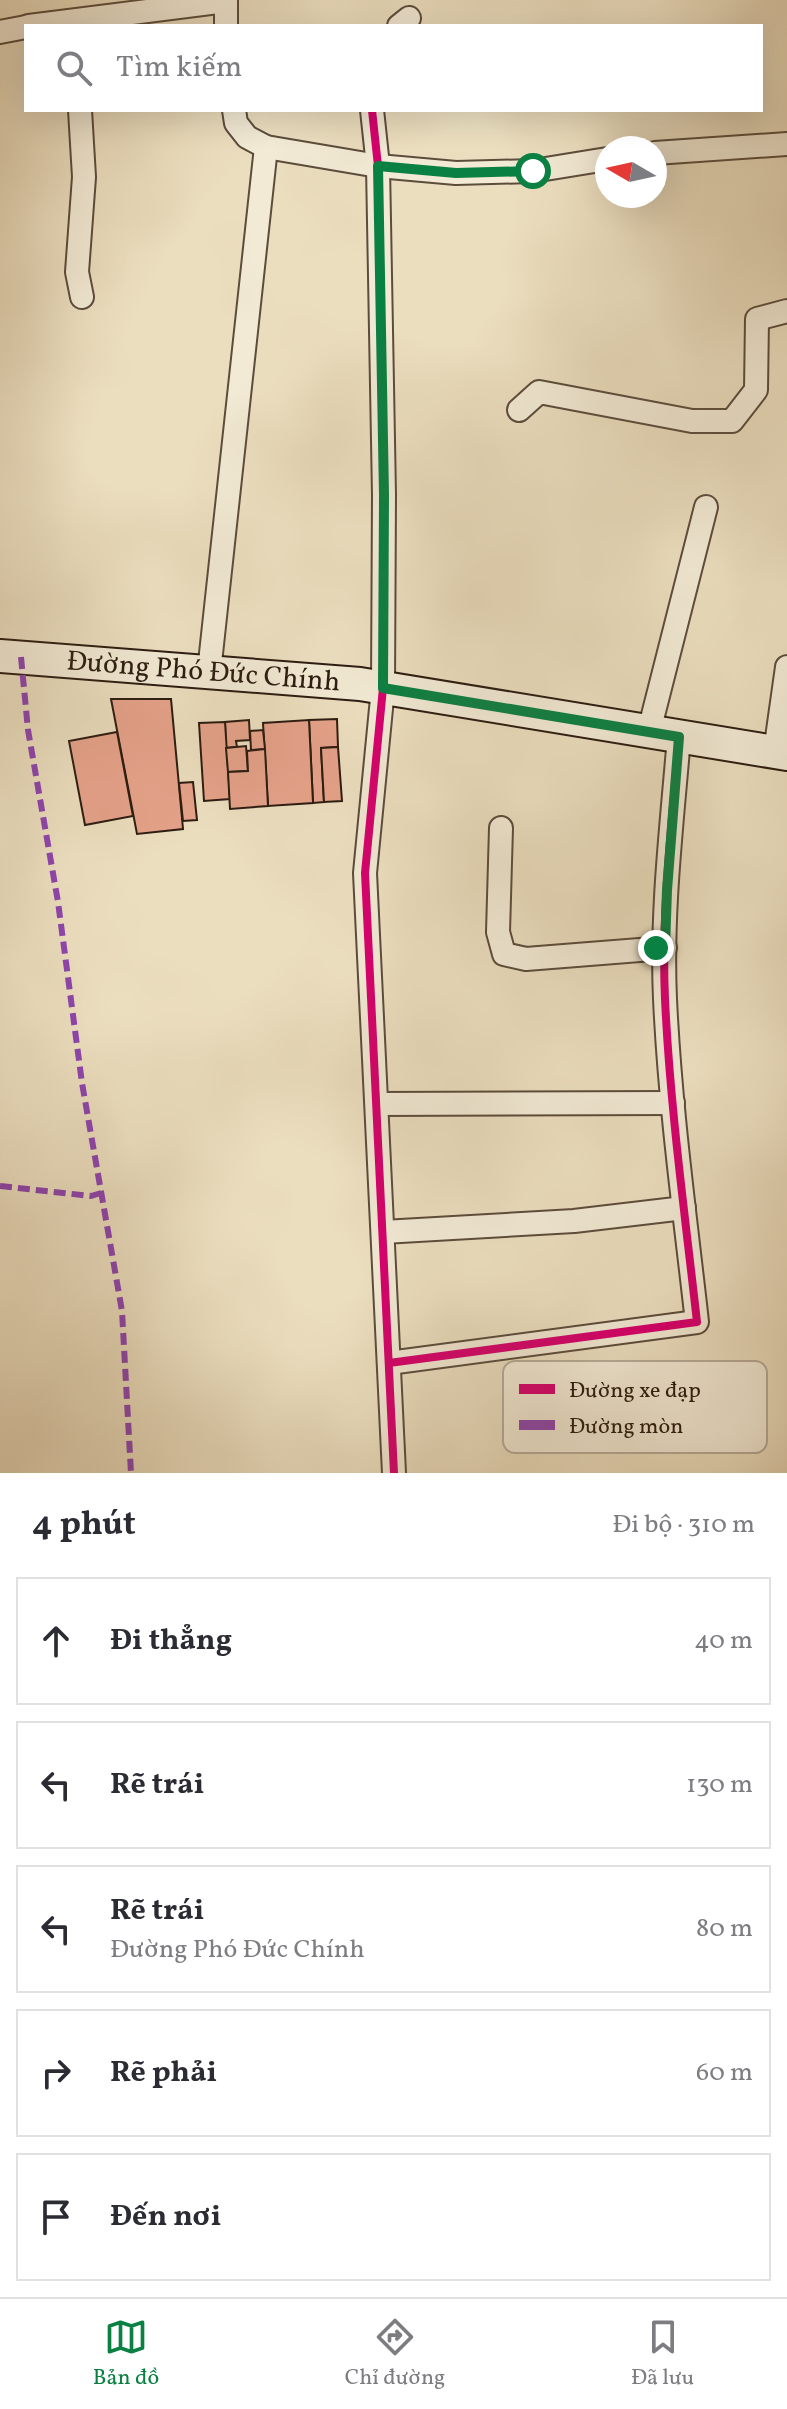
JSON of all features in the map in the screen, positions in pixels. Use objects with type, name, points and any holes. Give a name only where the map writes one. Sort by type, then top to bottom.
[{"type":"main road","name":"Đường Phó Đức Chính","points":[[0,656],[383,688],[781,753]]},
{"type":"street","points":[[60,23],[226,0],[226,24]]},
{"type":"street","points":[[0,32],[24,27]]},
{"type":"street","points":[[80,112],[84,177],[77,272],[82,297]]},
{"type":"street","points":[[234,112],[236,123],[247,137],[266,147],[378,166],[456,173],[502,172],[533,171],[595,161]]},
{"type":"street","points":[[372,112],[378,166],[384,495],[383,688],[365,873],[394,1473]]},
{"type":"street","points":[[667,152],[787,144]]},
{"type":"street","points":[[209,672],[266,147]]},
{"type":"street","points":[[519,410],[539,392],[692,421],[732,421],[756,390],[757,319],[787,311]]},
{"type":"street","points":[[389,1363],[697,1322],[673,1103],[665,997],[667,890],[664,734],[706,507]]},
{"type":"street","points":[[781,753],[787,667]]},
{"type":"street","points":[[501,828],[498,932],[504,954],[526,959],[665,948]]},
{"type":"street","points":[[377,1104],[673,1103]]},
{"type":"street","points":[[383,1232],[574,1221],[684,1208]]},
{"type":"building","points":[[111,699],[171,699],[183,829],[137,834]]},
{"type":"building","points":[[337,719],[338,747],[321,748],[324,802],[313,803],[309,720]]},
{"type":"building","points":[[249,720],[250,740],[236,741],[237,747],[226,748],[225,722]]},
{"type":"building","points":[[309,720],[313,803],[268,806],[263,723]]},
{"type":"building","points":[[225,722],[230,799],[204,801],[199,723]]},
{"type":"building","points":[[263,730],[265,749],[251,750],[250,731]]},
{"type":"building","points":[[117,732],[133,816],[85,825],[69,741]]},
{"type":"building","points":[[246,746],[248,771],[228,772],[226,748]]},
{"type":"building","points":[[338,747],[342,801],[324,802],[321,748]]},
{"type":"building","points":[[265,749],[268,806],[230,809],[228,772],[248,771],[247,751]]},
{"type":"building","points":[[193,782],[197,820],[183,821],[179,783]]},
{"type":"marked path","points":[[21,657],[28,730],[58,902],[82,1083],[122,1311],[131,1473]]},
{"type":"marked path","points":[[0,1186],[91,1196],[101,1193]]},
{"type":"cycle path","points":[[372,112],[378,166],[384,495],[383,688],[365,873],[394,1473]]},
{"type":"cycle path","points":[[389,1363],[697,1322],[674,1120],[665,999],[666,901],[679,737]]},
{"type":"route","points":[[533,171],[456,173],[378,166],[384,495],[383,688],[679,737],[665,948],[656,948]]}]
